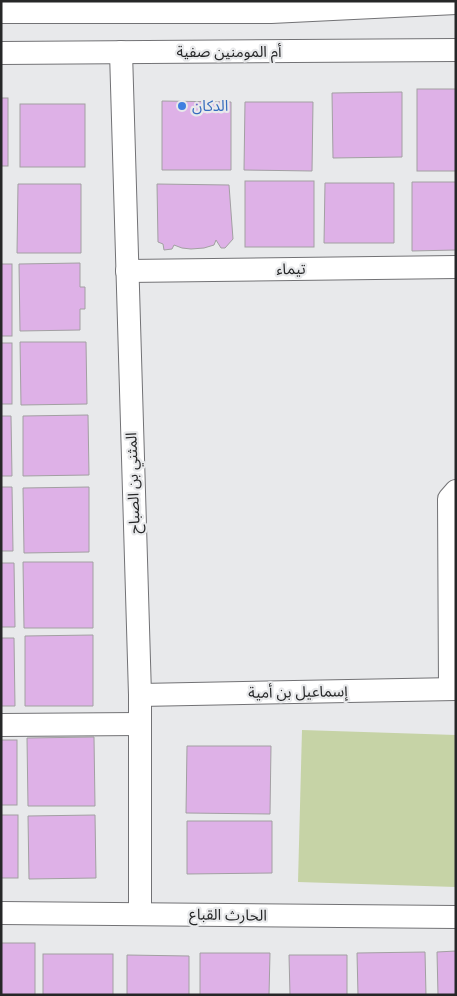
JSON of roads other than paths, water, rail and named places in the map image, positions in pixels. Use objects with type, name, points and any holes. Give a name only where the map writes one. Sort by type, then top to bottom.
[{"type":"street","points":[[1,12],[456,3]]},
{"type":"street","name":"أم المومنين صفية","points":[[1,53],[456,50]]},
{"type":"street","name":"المثني بن الصباح","points":[[121,52],[140,696],[140,914]]},
{"type":"street","name":"تيماء","points":[[127,271],[456,267]]},
{"type":"street","points":[[453,689],[449,499],[456,491]]},
{"type":"street","name":"إسماعيل بن أمية","points":[[140,696],[453,689]]},
{"type":"street","points":[[1,725],[139,724]]},
{"type":"street","name":"الحارث القباع","points":[[1,913],[456,917]]},
{"type":"place","name":"الدكان","points":[[182,106]]}]
